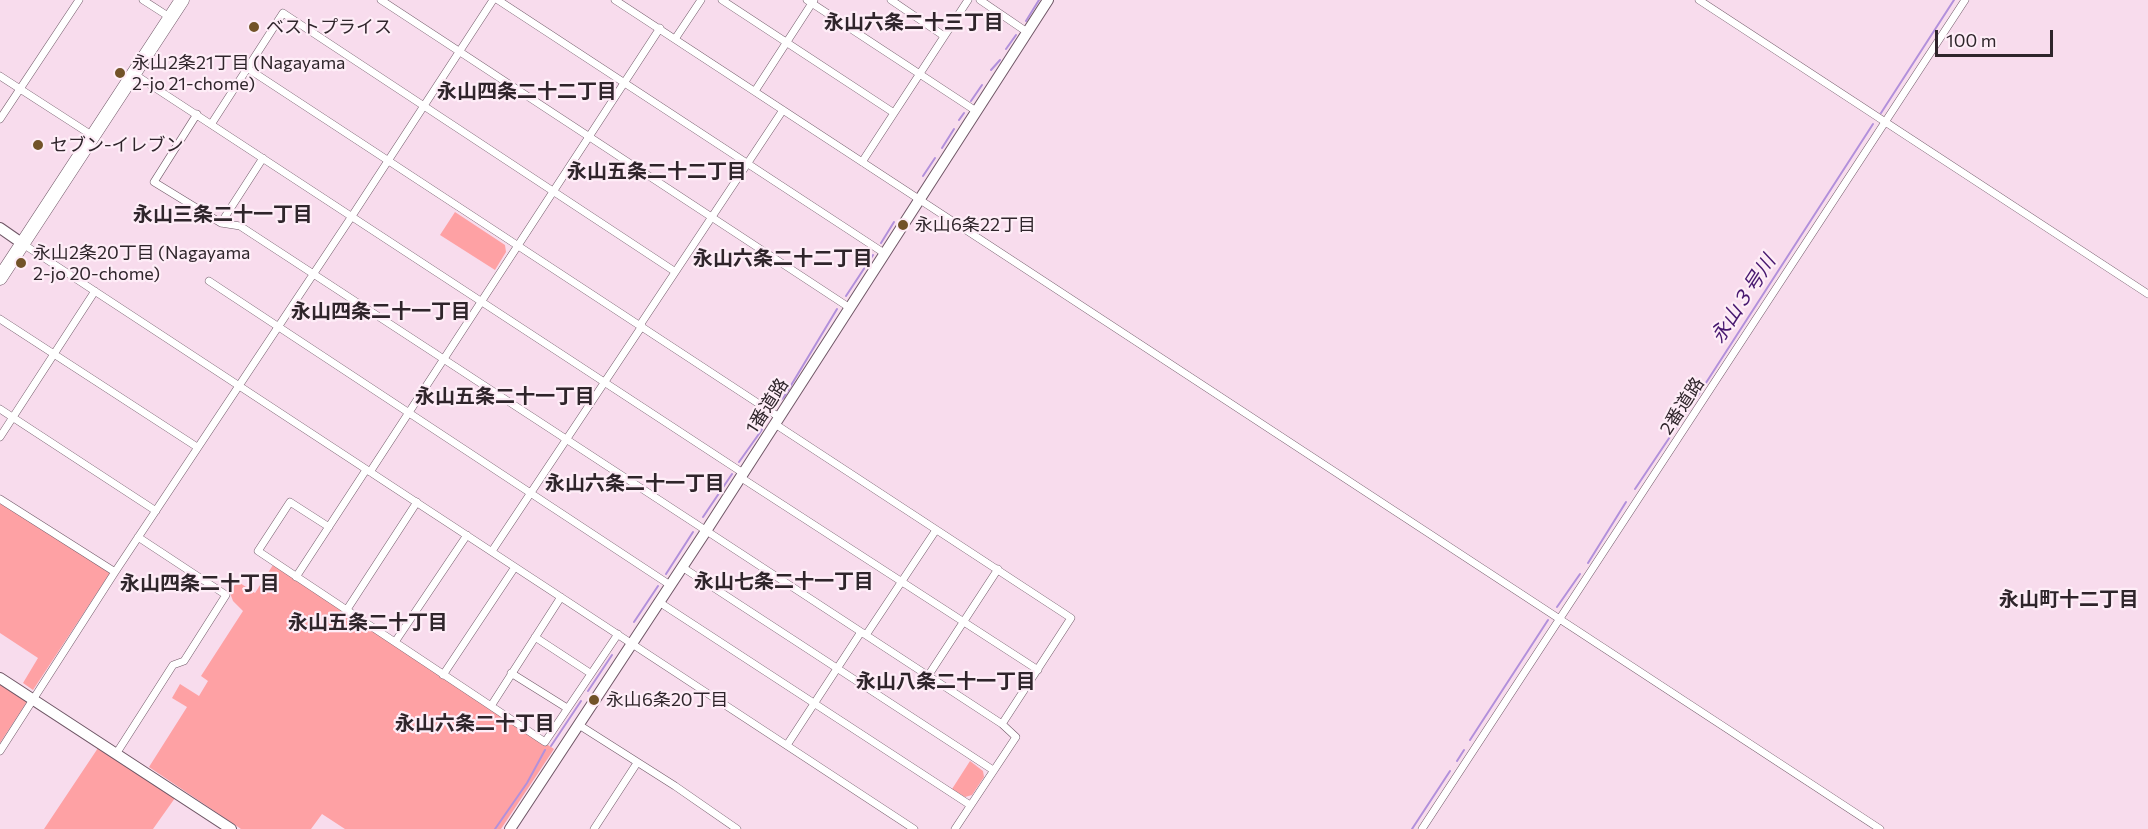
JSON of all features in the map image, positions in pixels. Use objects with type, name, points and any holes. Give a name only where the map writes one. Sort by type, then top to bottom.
[{"type":"highway","points":[[0,278],[182,0]]},
{"type":"street","points":[[0,119],[78,0]]},
{"type":"street","points":[[143,0],[171,18]]},
{"type":"street","points":[[381,0],[850,308]]},
{"type":"street","points":[[0,752],[197,447],[495,0],[885,254]]},
{"type":"street","points":[[615,0],[1880,829]]},
{"type":"street","points":[[675,39],[701,0]]},
{"type":"street","points":[[723,0],[894,113]]},
{"type":"street","points":[[891,0],[944,36]]},
{"type":"street","points":[[862,162],[968,0]]},
{"type":"street","points":[[980,0],[1027,32]]},
{"type":"street","name":"1番道路","points":[[510,829],[706,531],[1048,0]]},
{"type":"street","points":[[1699,0],[2148,294]]},
{"type":"street","name":"2番道路","points":[[1422,829],[1965,0]]},
{"type":"street","points":[[755,91],[811,1],[976,111]]},
{"type":"street","points":[[212,123],[283,14],[674,271]]},
{"type":"street","points":[[296,577],[444,359],[660,28]]},
{"type":"street","points":[[247,68],[641,326],[936,530],[1071,618],[1002,724]]},
{"type":"street","points":[[134,74],[482,300],[1038,670]]},
{"type":"street","points":[[0,76],[93,136]]},
{"type":"street","points":[[492,551],[605,382],[674,271],[713,217],[783,110]]},
{"type":"street","points":[[197,114],[154,182],[221,223],[240,226],[1002,724],[1016,737],[955,829]]},
{"type":"street","points":[[221,223],[263,158]]},
{"type":"street","points":[[0,228],[915,829]]},
{"type":"street","points":[[209,281],[669,585]]},
{"type":"street","points":[[0,437],[95,291]]},
{"type":"street","points":[[0,319],[197,447]]},
{"type":"street","points":[[0,409],[156,511]]},
{"type":"street","points":[[0,499],[115,572]]},
{"type":"street","points":[[329,527],[290,502],[258,551],[546,742],[618,634]]},
{"type":"street","points":[[346,611],[417,502]]},
{"type":"street","points":[[787,745],[837,668],[902,581],[936,530]]},
{"type":"street","points":[[395,642],[467,535]]},
{"type":"street","points":[[116,754],[173,665],[183,661],[226,595],[138,537]]},
{"type":"street","points":[[443,675],[515,567]]},
{"type":"street","points":[[682,567],[993,770]]},
{"type":"street","points":[[928,676],[998,569]]},
{"type":"street","points":[[490,706],[561,597]]},
{"type":"street","points":[[659,602],[970,805]]},
{"type":"street","points":[[535,638],[590,674]]},
{"type":"street","points":[[511,673],[567,708]]},
{"type":"street","points":[[0,678],[231,829]]},
{"type":"street","points":[[579,724],[737,829]]},
{"type":"street","points":[[594,829],[637,763]]},
{"type":"shaded area","points":[[455,212],[505,245],[506,252],[495,270],[440,235]]},
{"type":"shaded area","points":[[0,501],[110,573],[33,690],[23,683],[38,658],[0,633]]},
{"type":"shaded area","points":[[273,565],[554,749],[501,829],[345,829],[322,814],[311,829],[241,829],[149,767],[187,707],[172,698],[180,684],[199,696],[208,681],[201,676],[243,611],[233,601],[230,593],[237,581],[255,593]]},
{"type":"shaded area","points":[[0,678],[30,697],[0,743]]},
{"type":"shaded area","points":[[98,748],[175,798],[153,829],[44,829]]},
{"type":"shaded area","points":[[970,761],[983,771],[984,777],[972,795],[965,797],[952,789]]},
{"type":"waterway","points":[[1026,21],[1039,0]]},
{"type":"waterway","name":"永山３号川","points":[[1881,113],[1954,0]]},
{"type":"waterway","points":[[1006,49],[1016,35]]},
{"type":"waterway","points":[[991,70],[1000,60]]},
{"type":"waterway","points":[[971,101],[982,85]]},
{"type":"waterway","points":[[959,120],[964,113]]},
{"type":"waterway","name":"永山３号川","points":[[1635,489],[1873,124]]},
{"type":"waterway","points":[[942,148],[954,129]]},
{"type":"waterway","points":[[923,176],[935,158]]},
{"type":"waterway","points":[[881,243],[894,222]]},
{"type":"waterway","points":[[846,296],[873,255]]},
{"type":"waterway","points":[[775,405],[784,397],[837,309]]},
{"type":"waterway","points":[[739,462],[761,431],[767,417]]},
{"type":"waterway","points":[[703,517],[732,474]]},
{"type":"waterway","name":"永山３号川","points":[[1588,563],[1626,502]]},
{"type":"waterway","points":[[666,574],[693,532]]},
{"type":"waterway","name":"永山３号川","points":[[1557,607],[1580,574]]},
{"type":"waterway","points":[[634,622],[658,586]]},
{"type":"waterway","name":"永山３号川","points":[[1470,740],[1548,620]]},
{"type":"waterway","points":[[588,691],[612,655]]},
{"type":"waterway","points":[[551,746],[581,701]]},
{"type":"waterway","points":[[495,829],[527,783],[545,750]]},
{"type":"waterway","name":"永山３号川","points":[[1457,761],[1464,750]]},
{"type":"waterway","name":"永山３号川","points":[[1412,829],[1450,771]]},
{"type":"place","name":"ベストプライス","points":[[254,27]]},
{"type":"place","name":"永山2条21丁目 (Nagayama 2-jo 21-chome)","points":[[120,73]]},
{"type":"place","name":"セブン-イレブン","points":[[38,145]]},
{"type":"place","name":"永山6条22丁目","points":[[903,225]]},
{"type":"place","name":"永山2条20丁目 (Nagayama 2-jo 20-chome)","points":[[21,263]]},
{"type":"place","name":"永山6条20丁目","points":[[594,700]]},
{"type":"district","name":"永山六条二十三丁目","points":[[914,22]]},
{"type":"district","name":"永山四条二十二丁目","points":[[527,91]]},
{"type":"district","name":"永山五条二十二丁目","points":[[657,171]]},
{"type":"district","name":"永山三条二十一丁目","points":[[223,214]]},
{"type":"district","name":"永山六条二十二丁目","points":[[783,258]]},
{"type":"district","name":"永山四条二十一丁目","points":[[381,311]]},
{"type":"district","name":"永山五条二十一丁目","points":[[505,396]]},
{"type":"district","name":"永山六条二十一丁目","points":[[635,483]]},
{"type":"district","name":"永山七条二十一丁目","points":[[784,581]]},
{"type":"district","name":"永山四条二十丁目","points":[[200,583]]},
{"type":"district","name":"永山町十二丁目","points":[[2069,599]]},
{"type":"district","name":"永山五条二十丁目","points":[[368,622]]},
{"type":"district","name":"永山八条二十一丁目","points":[[946,681]]},
{"type":"district","name":"永山六条二十丁目","points":[[475,723]]}]
